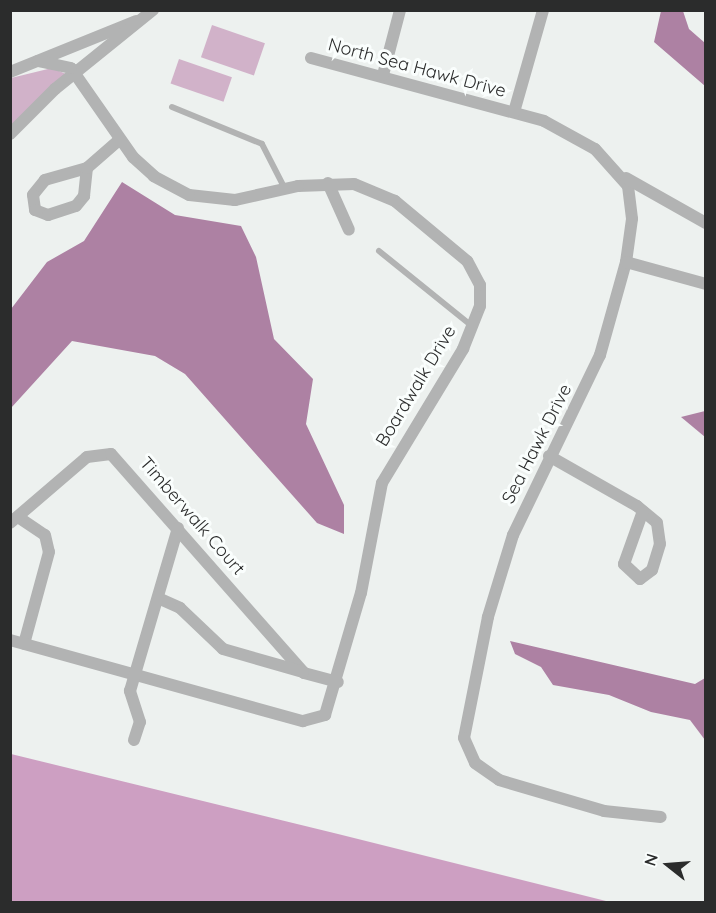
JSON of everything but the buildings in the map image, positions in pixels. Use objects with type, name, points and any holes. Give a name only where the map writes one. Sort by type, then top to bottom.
[{"type":"street","points":[[383,75],[400,10]]},
{"type":"street","points":[[543,10],[514,112],[570,133],[620,171],[705,223]]},
{"type":"street","points":[[10,72],[144,14]]},
{"type":"street","points":[[10,135],[75,73],[144,14]]},
{"type":"street","name":"North Sea Hawk Drive","points":[[311,58],[383,75],[514,112]]},
{"type":"street","points":[[38,61],[75,73]]},
{"type":"street","name":"Boardwalk Drive","points":[[10,640],[303,721],[325,715],[338,682],[382,483],[473,327],[480,285],[467,261],[395,201],[354,184],[328,183],[285,189],[235,200],[189,195],[154,176],[119,140],[75,73]]},
{"type":"street","points":[[87,168],[84,196],[76,206],[48,214],[34,210],[33,195],[45,180],[87,168],[119,140]]},
{"type":"street","name":"Sea Hawk Drive","points":[[620,171],[633,202],[626,262],[600,356],[549,456],[497,582],[464,725],[468,751],[499,780],[604,810],[661,817]]},
{"type":"street","points":[[328,183],[349,230]]},
{"type":"street","points":[[626,262],[705,285]]},
{"type":"street","name":"Timberwalk Court","points":[[14,520],[87,457],[102,453],[121,461],[304,673]]},
{"type":"street","points":[[549,456],[643,511],[657,523],[660,543],[652,570],[640,579],[624,564],[643,511]]},
{"type":"street","points":[[14,520],[45,535],[49,552],[24,644]]},
{"type":"street","points":[[134,740],[140,722],[129,700],[134,675],[178,528]]},
{"type":"street","points":[[158,598],[180,608],[224,649],[338,682]]},
{"type":"lane","points":[[172,107],[262,144],[285,189]]},
{"type":"lane","points":[[379,251],[473,327]]},
{"type":"shaded area","points":[[661,11],[683,11],[689,29],[705,43],[705,86],[654,42]]},
{"type":"shaded area","points":[[212,25],[265,43],[254,75],[201,57]]},
{"type":"shaded area","points":[[179,59],[232,77],[223,102],[171,84]]},
{"type":"shaded area","points":[[52,68],[66,74],[11,126],[11,78]]},
{"type":"shaded area","points":[[122,182],[175,215],[241,226],[256,257],[274,339],[313,379],[306,424],[344,505],[344,534],[317,523],[185,374],[155,356],[72,341],[11,408],[11,309],[47,262],[84,241]]},
{"type":"shaded area","points":[[706,411],[705,437],[681,417]]},
{"type":"shaded area","points":[[510,641],[695,684],[705,678],[705,740],[690,720],[651,712],[609,695],[553,685],[541,667],[515,654]]},
{"type":"shaded area","points":[[11,754],[338,834],[610,902],[11,902]]}]
